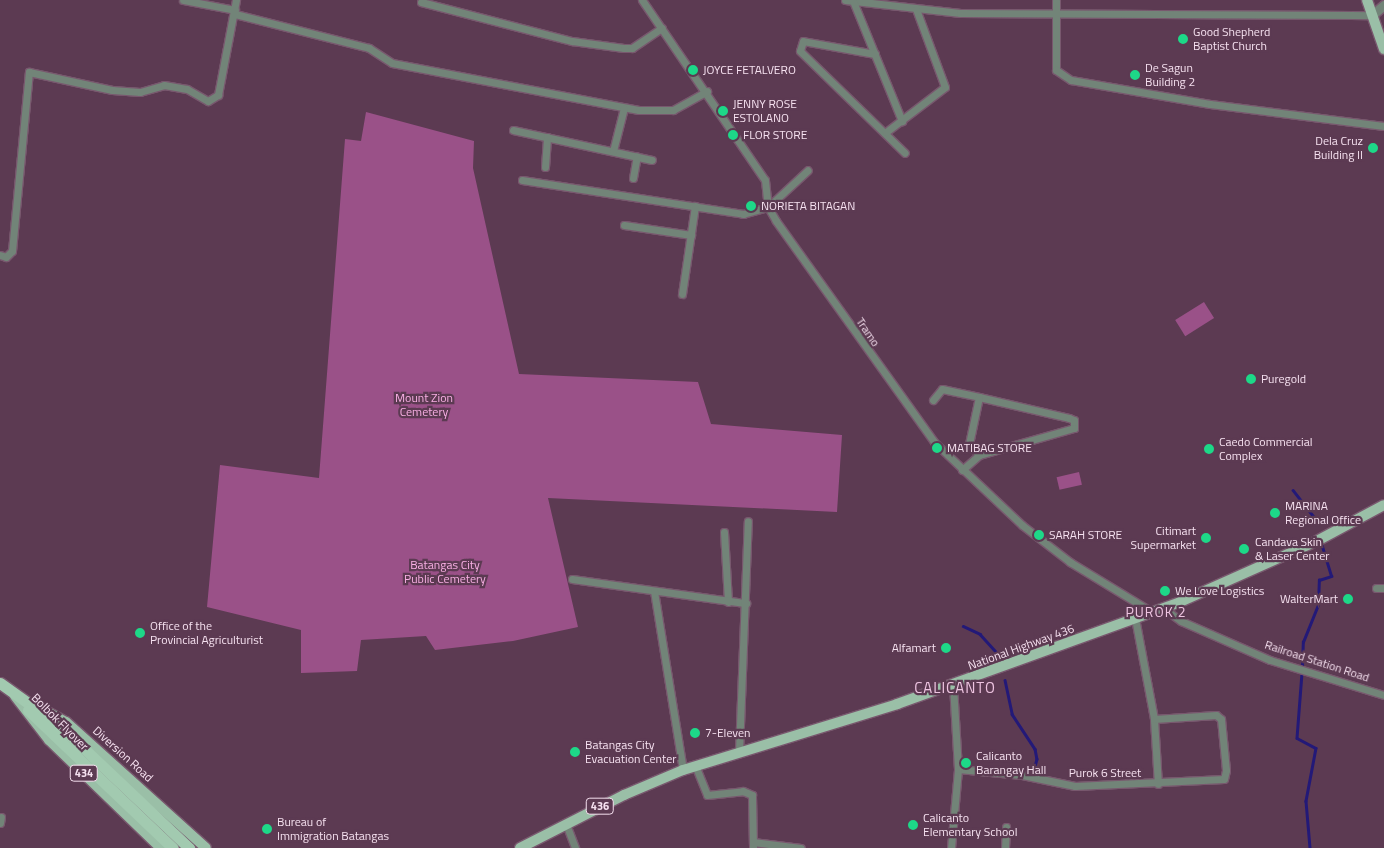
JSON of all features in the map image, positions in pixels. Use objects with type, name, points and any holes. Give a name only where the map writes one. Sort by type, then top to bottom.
[{"type":"highway","name":"Diversion Road","points":[[0,683],[13,693]]},
{"type":"highway","name":"Bolbok Flyover","points":[[13,693],[189,848]]},
{"type":"highway","name":"Bolbok Flyover","points":[[96,768],[173,848]]},
{"type":"main road","points":[[1367,0],[1384,49]]},
{"type":"main road","name":"National Highway 436","points":[[520,848],[566,824],[683,770],[953,684],[1163,608],[1315,542],[1384,505]]},
{"type":"main road","name":"Diversion Road","points":[[13,693],[49,740],[161,848]]},
{"type":"main road","name":"Diversion Road","points":[[13,693],[66,722],[206,848]]},
{"type":"street","points":[[183,0],[368,48],[392,63],[624,108],[651,112],[673,110],[707,91]]},
{"type":"street","points":[[0,255],[6,256],[12,251],[29,72],[112,90],[140,92],[164,84],[187,89],[208,101],[218,95],[236,0]]},
{"type":"street","name":"Tramo","points":[[642,0],[707,91],[765,180],[768,207],[879,368],[934,442],[1008,514],[1070,562],[1152,612]]},
{"type":"street","points":[[845,0],[916,9],[1056,15],[1372,15],[1384,5]]},
{"type":"street","points":[[1056,0],[1056,70],[1071,80],[1210,104],[1384,126]]},
{"type":"street","points":[[853,1],[902,121]]},
{"type":"street","points":[[421,2],[572,41],[624,48],[632,48],[662,28]]},
{"type":"street","points":[[886,132],[945,87],[916,9]]},
{"type":"street","points":[[875,54],[803,41],[800,51],[886,132],[905,153]]},
{"type":"street","points":[[613,151],[624,108]]},
{"type":"street","points":[[513,130],[652,160]]},
{"type":"street","points":[[545,167],[547,137]]},
{"type":"street","points":[[633,178],[637,156]]},
{"type":"street","points":[[522,180],[743,214],[768,207],[808,170]]},
{"type":"street","points":[[682,294],[695,206]]},
{"type":"street","points":[[624,226],[691,235]]},
{"type":"street","points":[[933,400],[942,389],[1074,420],[1075,426],[1071,430],[979,455],[962,470]]},
{"type":"street","points":[[978,397],[969,444],[979,455]]},
{"type":"street","points":[[739,751],[748,521]]},
{"type":"street","points":[[724,532],[728,602]]},
{"type":"street","points":[[572,580],[746,603]]},
{"type":"street","points":[[654,591],[683,770]]},
{"type":"street","name":"Railroad Station Road","points":[[1163,608],[1182,621],[1270,660],[1384,695]]},
{"type":"street","points":[[1135,618],[1154,719],[1158,784]]},
{"type":"street","points":[[951,848],[958,769],[953,684]]},
{"type":"street","name":"Purok 6 Street","points":[[958,769],[1022,775],[1075,786],[1158,784],[1224,779],[1226,770],[1221,719],[1216,715],[1154,719]]},
{"type":"street","points":[[695,766],[707,795],[743,791],[752,795],[753,845],[801,848]]},
{"type":"street","points":[[566,824],[575,848]]},
{"type":"street","points":[[1005,848],[1006,827]]},
{"type":"green space","points":[[366,112],[474,141],[473,168],[519,374],[698,382],[711,424],[842,435],[837,512],[548,498],[578,627],[513,641],[435,650],[426,636],[361,640],[357,671],[301,673],[301,630],[207,607],[220,465],[319,478],[345,139],[361,141]]},
{"type":"green space","points":[[1204,302],[1214,318],[1185,336],[1175,320]]},
{"type":"green space","points":[[1079,472],[1082,485],[1060,490],[1057,477]]},
{"type":"waterway","points":[[1293,490],[1317,521]]},
{"type":"waterway","points":[[1302,666],[1303,642],[1318,605],[1319,580],[1331,576],[1321,544]]},
{"type":"waterway","points":[[963,626],[980,634],[999,655]]},
{"type":"waterway","points":[[1302,673],[1297,738],[1316,748],[1306,801],[1310,848]]},
{"type":"waterway","points":[[1005,680],[1012,714],[1035,749],[1037,759],[1033,774]]},
{"type":"place","name":"Good Shepherd Baptist Church","points":[[1183,39]]},
{"type":"place","name":"JOYCE FETALVERO","points":[[693,70]]},
{"type":"place","name":"De Sagun Building 2","points":[[1135,75]]},
{"type":"place","name":"JENNY ROSE ESTOLANO","points":[[723,111]]},
{"type":"place","name":"FLOR STORE","points":[[733,135]]},
{"type":"place","name":"Dela Cruz Building II","points":[[1373,148]]},
{"type":"place","name":"NORIETA BITAGAN","points":[[751,206]]},
{"type":"place","name":"Puregold","points":[[1251,379]]},
{"type":"place","name":"MATIBAG STORE","points":[[937,448]]},
{"type":"place","name":"Caedo Commercial Complex","points":[[1209,449]]},
{"type":"place","name":"MARINA Regional Office","points":[[1275,513]]},
{"type":"place","name":"SARAH STORE","points":[[1039,535]]},
{"type":"place","name":"Citimart Supermarket","points":[[1206,538]]},
{"type":"place","name":"Candava Skin & Laser Center","points":[[1244,549]]},
{"type":"place","name":"We Love Logistics","points":[[1165,591]]},
{"type":"place","name":"WalterMart","points":[[1348,599]]},
{"type":"place","name":"Office of the Provincial Agriculturist","points":[[140,633]]},
{"type":"place","name":"Alfamart","points":[[946,648]]},
{"type":"place","name":"7-Eleven","points":[[695,733]]},
{"type":"place","name":"Batangas City Evacuation Center","points":[[575,752]]},
{"type":"place","name":"Calicanto Barangay Hall","points":[[966,763]]},
{"type":"place","name":"Calicanto Elementary School","points":[[913,825]]},
{"type":"place","name":"Bureau of Immigration Batangas","points":[[267,829]]},
{"type":"district","name":"PUROK 2","points":[[1156,612]]},
{"type":"district","name":"CALICANTO","points":[[955,688]]},
{"type":"park label","name":"Mount Zion Cemetery","points":[[424,405]]},
{"type":"park label","name":"Batangas City Public Cemetery","points":[[445,572]]}]
